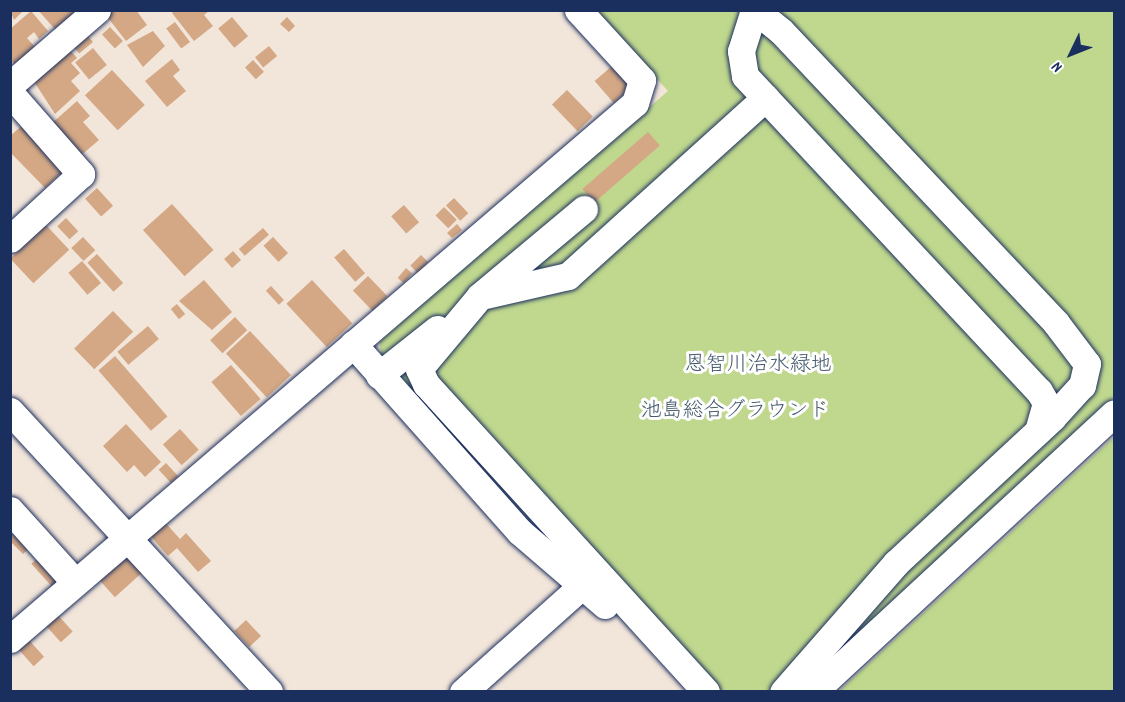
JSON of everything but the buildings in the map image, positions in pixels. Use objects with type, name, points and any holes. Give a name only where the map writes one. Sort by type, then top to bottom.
[{"type":"street","points":[[10,85],[97,10]]},
{"type":"street","points":[[11,639],[128,533],[635,103],[642,80],[578,10]]},
{"type":"street","points":[[783,692],[896,563],[1038,431],[1082,385],[1087,364],[1066,333],[781,31],[754,10],[741,51],[745,76],[1039,391],[1046,403],[1038,431]]},
{"type":"street","points":[[10,93],[81,174],[10,239]]},
{"type":"street","points":[[706,692],[426,384],[419,369],[480,296],[568,276],[765,98]]},
{"type":"street","points":[[379,375],[480,296],[584,209]]},
{"type":"street","points":[[353,344],[520,532],[584,584],[681,692]]},
{"type":"street","points":[[10,411],[128,533],[269,692]]},
{"type":"street","points":[[813,692],[1114,413]]},
{"type":"street","points":[[10,510],[75,581]]},
{"type":"street","points":[[463,692],[584,584]]},
{"type":"green space","name":"恩智川治水緑地","points":[[595,11],[1114,11],[1114,397],[799,691],[697,691],[383,363],[379,341],[668,91]]},
{"type":"green space","points":[[1114,437],[1114,691],[839,691]]},
{"type":"park label","name":"池島総合グラウンド","points":[[735,412]]}]
